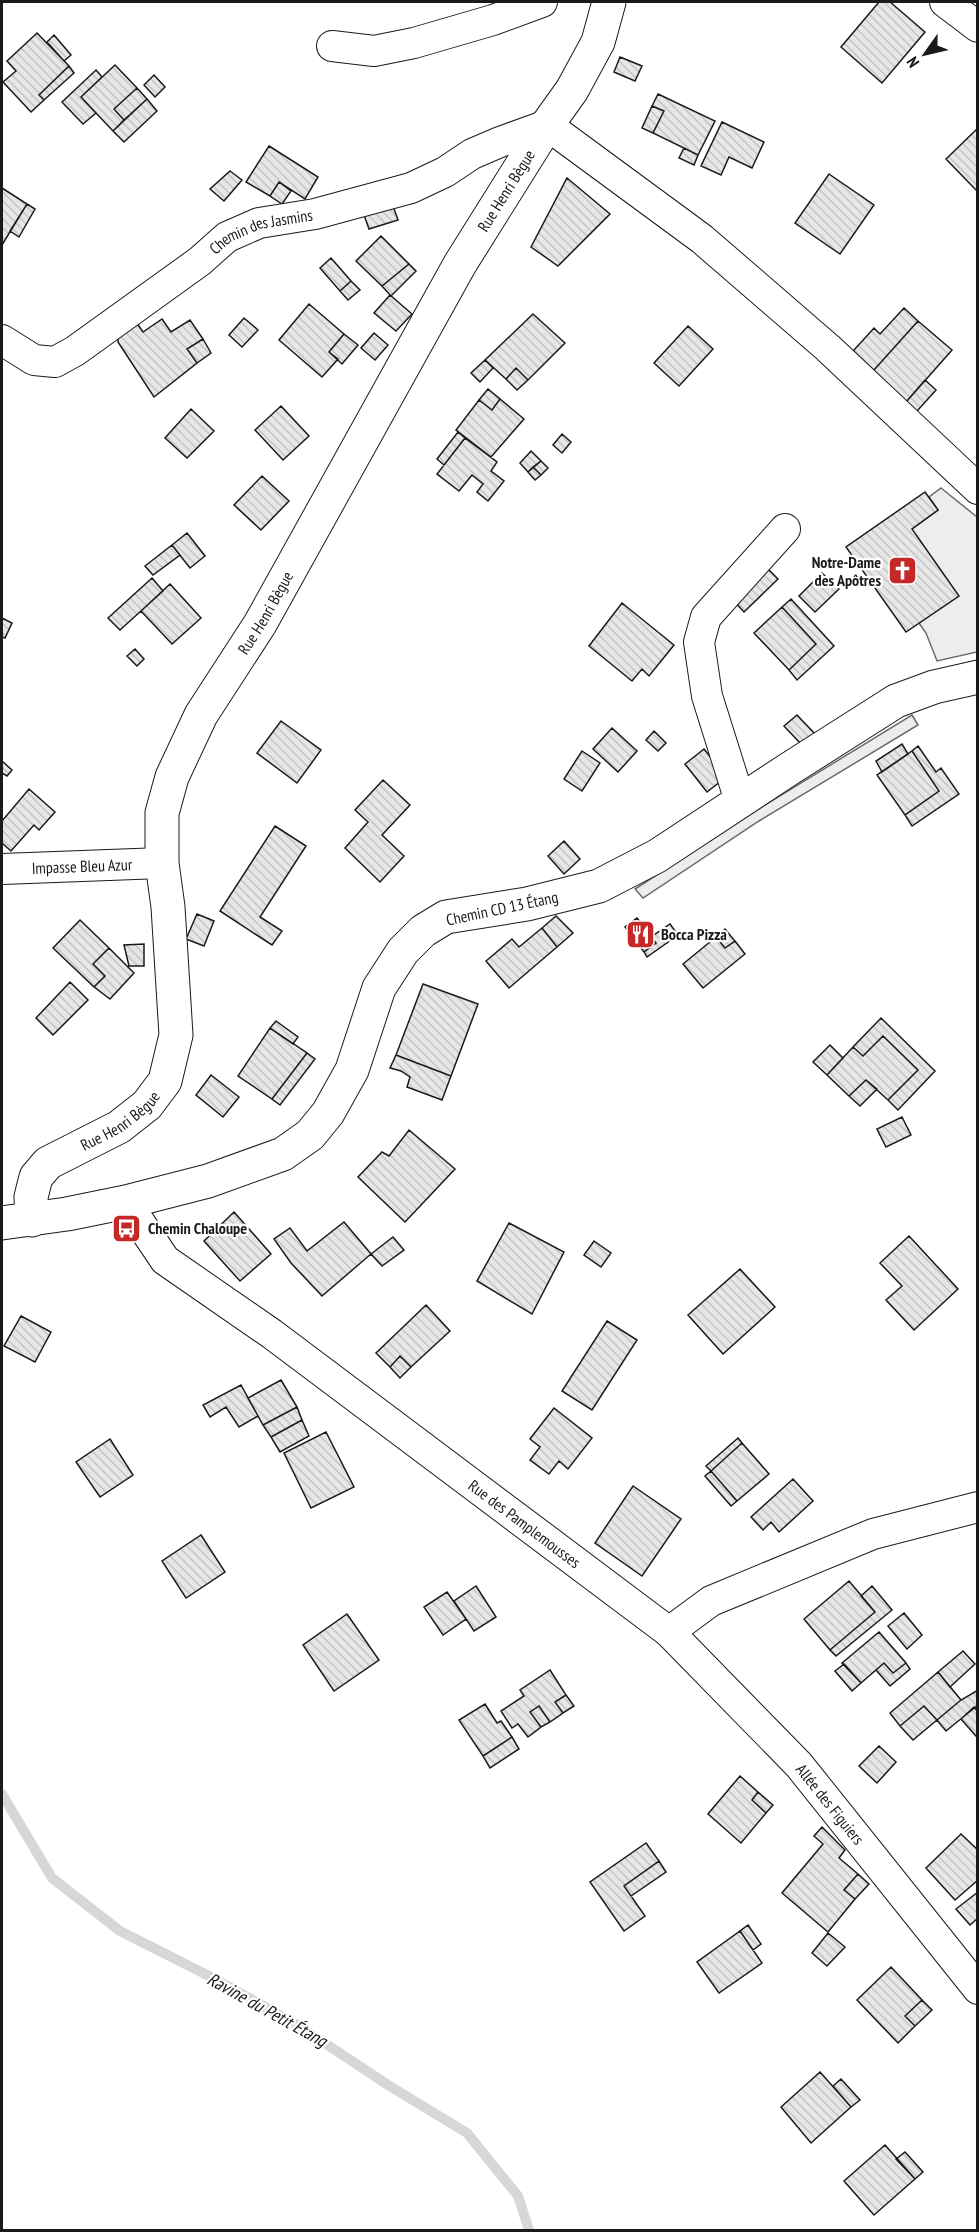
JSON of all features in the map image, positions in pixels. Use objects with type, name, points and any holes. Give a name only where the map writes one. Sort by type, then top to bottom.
[{"type":"street","points":[[332,46],[374,51],[414,43],[493,20],[542,2]]},
{"type":"street","name":"Rue Henri Bègue","points":[[17,1221],[31,1197],[36,1177],[48,1163],[119,1127],[147,1105],[165,1081],[176,1035],[168,907],[162,863],[162,813],[172,777],[201,715],[260,624],[460,264],[547,125],[572,90],[598,42],[609,2]]},
{"type":"street","points":[[945,2],[978,27]]},
{"type":"street","points":[[547,125],[702,239],[828,348],[978,489]]},
{"type":"street","name":"Chemin des Jasmins","points":[[2,340],[34,360],[55,362],[75,351],[200,261],[227,237],[259,223],[315,214],[411,188],[445,172],[472,154],[547,125]]},
{"type":"street","points":[[740,801],[707,696],[699,642],[706,617],[785,529]]},
{"type":"street","name":"Chemin CD 13 Étang","points":[[17,1221],[126,1202],[219,1177],[283,1154],[310,1135],[328,1113],[352,1070],[379,988],[404,951],[423,931],[446,917],[527,903],[599,886],[657,856],[896,702],[934,687],[978,676]]},
{"type":"street","name":"Impasse Bleu Azur","points":[[2,869],[162,863]]},
{"type":"street","name":"Rue des Pamplemousses","points":[[126,1202],[165,1260],[272,1334],[669,1632]]},
{"type":"street","points":[[669,1632],[711,1600],[862,1538],[978,1507]]},
{"type":"street","name":"Allée des Figuiers","points":[[669,1632],[799,1765],[978,1989]]},
{"type":"shaded area","points":[[941,488],[977,517],[977,652],[937,661],[926,633],[919,623],[912,529],[938,510],[929,497]]},
{"type":"shaded area","points":[[912,715],[918,725],[759,821],[643,898],[635,889],[752,813]]},
{"type":"building","points":[[879,2],[890,2],[925,32],[882,83],[841,47]]},
{"type":"building","points":[[37,33],[69,66],[39,95],[44,100],[31,112],[3,82],[16,71],[7,61]]},
{"type":"building","points":[[54,35],[71,55],[64,61],[47,42]]},
{"type":"building","points":[[620,57],[642,66],[635,81],[614,72]]},
{"type":"building","points":[[115,65],[137,88],[114,109],[124,120],[113,131],[81,97]]},
{"type":"building","points":[[69,66],[74,73],[44,100],[39,95]]},
{"type":"building","points":[[96,70],[102,77],[81,97],[96,113],[83,124],[62,102]]},
{"type":"building","points":[[154,75],[165,87],[155,97],[144,85]]},
{"type":"building","points":[[137,88],[147,99],[124,120],[114,109]]},
{"type":"building","points":[[658,94],[715,121],[698,155],[653,133],[664,111],[652,106]]},
{"type":"building","points":[[147,99],[157,111],[124,142],[113,131]]},
{"type":"building","points":[[652,106],[664,111],[653,133],[642,128]]},
{"type":"building","points":[[722,122],[764,142],[752,168],[729,157],[721,175],[701,166]]},
{"type":"building","points":[[978,128],[978,188],[976,190],[946,159]]},
{"type":"building","points":[[269,146],[318,177],[305,199],[279,182],[270,196],[246,182]]},
{"type":"building","points":[[684,148],[698,155],[694,165],[679,158]]},
{"type":"building","points":[[230,171],[242,180],[224,201],[210,189]]},
{"type":"building","points":[[829,174],[874,205],[840,254],[795,223]]},
{"type":"building","points":[[567,178],[610,214],[558,266],[531,247]]},
{"type":"building","points":[[279,182],[291,191],[282,204],[270,196]]},
{"type":"building","points":[[2,188],[27,204],[2,245]]},
{"type":"building","points":[[392,203],[398,220],[369,229],[363,212]]},
{"type":"building","points":[[27,204],[35,209],[19,237],[10,231]]},
{"type":"building","points":[[381,236],[409,264],[382,286],[356,261]]},
{"type":"building","points":[[331,258],[351,281],[340,291],[320,268]]},
{"type":"building","points":[[409,264],[416,271],[391,296],[382,286]]},
{"type":"building","points":[[351,281],[360,290],[348,300],[340,291]]},
{"type":"building","points":[[390,295],[412,314],[396,331],[374,313]]},
{"type":"building","points":[[309,304],[344,334],[329,352],[338,359],[322,377],[279,340]]},
{"type":"building","points":[[904,308],[918,321],[865,380],[844,361],[874,328],[880,334]]},
{"type":"building","points":[[533,314],[565,343],[528,380],[516,368],[506,379],[485,360]]},
{"type":"building","points":[[244,318],[258,330],[242,347],[229,335]]},
{"type":"building","points":[[162,319],[171,332],[190,320],[203,339],[187,349],[197,363],[154,397],[118,342],[118,337],[137,323],[143,332]]},
{"type":"building","points":[[918,321],[952,350],[899,410],[865,380]]},
{"type":"building","points":[[688,326],[713,349],[679,386],[654,363]]},
{"type":"building","points":[[374,333],[388,345],[375,360],[361,348]]},
{"type":"building","points":[[344,334],[358,345],[342,364],[329,352]]},
{"type":"building","points":[[203,339],[211,353],[197,363],[187,349]]},
{"type":"building","points":[[485,360],[493,368],[480,382],[471,373]]},
{"type":"building","points":[[516,368],[528,380],[517,390],[506,379]]},
{"type":"building","points":[[925,380],[936,390],[909,420],[899,410]]},
{"type":"building","points":[[488,389],[500,399],[492,410],[479,400]]},
{"type":"building","points":[[500,399],[524,419],[491,457],[456,430],[479,400],[492,410]]},
{"type":"building","points":[[281,406],[309,436],[283,460],[255,430]]},
{"type":"building","points":[[191,409],[214,431],[187,458],[165,438]]},
{"type":"building","points":[[458,432],[465,438],[444,465],[437,459]]},
{"type":"building","points":[[562,434],[571,442],[562,453],[553,445]]},
{"type":"building","points":[[465,438],[497,462],[491,471],[504,481],[488,501],[477,492],[483,484],[472,475],[459,491],[437,474]]},
{"type":"building","points":[[531,451],[541,461],[528,472],[520,463]]},
{"type":"building","points":[[541,461],[548,468],[541,475],[533,467]]},
{"type":"building","points":[[533,467],[541,475],[535,480],[528,472]]},
{"type":"building","points":[[262,476],[289,501],[261,530],[234,505]]},
{"type":"building","name":"Notre-Dame des Apôtres","points":[[925,492],[938,510],[912,529],[959,596],[906,632],[846,547]]},
{"type":"building","points":[[187,533],[205,556],[190,568],[172,545]]},
{"type":"building","points":[[172,545],[180,555],[153,575],[145,566]]},
{"type":"building","points":[[764,565],[778,579],[744,612],[730,597]]},
{"type":"building","points":[[822,573],[839,589],[815,612],[799,596]]},
{"type":"building","points":[[152,578],[163,591],[120,630],[108,618]]},
{"type":"building","points":[[170,584],[201,618],[172,644],[141,611]]},
{"type":"building","points":[[791,599],[834,646],[797,680],[789,670],[816,644],[782,607]]},
{"type":"building","points":[[622,603],[674,645],[649,676],[642,669],[632,681],[589,646]]},
{"type":"building","points":[[782,607],[816,644],[789,670],[754,633]]},
{"type":"building","points":[[2,618],[12,623],[5,638],[2,637]]},
{"type":"building","points":[[135,649],[144,659],[137,666],[127,656]]},
{"type":"building","points":[[797,715],[815,734],[802,745],[784,726]]},
{"type":"building","points":[[281,721],[321,750],[297,783],[257,753]]},
{"type":"building","points":[[612,728],[637,751],[618,772],[593,749]]},
{"type":"building","points":[[654,731],[666,743],[658,751],[646,740]]},
{"type":"building","points":[[902,744],[908,754],[882,772],[876,761]]},
{"type":"building","points":[[918,746],[936,772],[941,768],[959,794],[912,826],[905,815],[939,791],[912,751]]},
{"type":"building","points":[[704,749],[726,777],[707,792],[685,764]]},
{"type":"building","points":[[582,751],[600,763],[582,791],[564,779]]},
{"type":"building","points":[[912,751],[939,791],[905,815],[877,775]]},
{"type":"building","points":[[2,761],[12,770],[7,776],[2,773]]},
{"type":"building","points":[[383,780],[410,805],[382,835],[404,856],[380,882],[345,848],[368,822],[355,810]]},
{"type":"building","points":[[29,789],[55,812],[39,830],[34,825],[11,851],[2,843],[2,821]]},
{"type":"building","points":[[275,826],[306,846],[260,917],[282,931],[272,945],[220,911]]},
{"type":"building","points":[[564,841],[580,859],[564,874],[548,856]]},
{"type":"building","points":[[197,914],[214,921],[204,946],[186,939]]},
{"type":"building","points":[[556,916],[573,933],[557,947],[542,928]]},
{"type":"building","points":[[637,918],[656,943],[644,952],[625,927]]},
{"type":"building","points":[[80,920],[109,948],[93,964],[105,976],[94,987],[53,948]]},
{"type":"building","points":[[670,924],[678,935],[647,957],[644,952],[656,943],[651,937]]},
{"type":"building","points":[[542,928],[557,947],[509,988],[486,961],[512,939],[519,947]]},
{"type":"building","points":[[725,929],[735,941],[725,948],[716,937]]},
{"type":"building","points":[[716,937],[725,948],[735,941],[745,954],[703,988],[683,964]]},
{"type":"building","points":[[144,944],[144,966],[129,966],[124,945]]},
{"type":"building","points":[[109,948],[134,973],[110,999],[94,987],[105,976],[93,964]]},
{"type":"building","points":[[70,982],[88,1000],[53,1035],[36,1018]]},
{"type":"building","points":[[423,984],[478,1004],[451,1076],[396,1055]]},
{"type":"building","points":[[881,1018],[935,1071],[898,1110],[888,1100],[918,1070],[883,1036],[863,1056],[853,1047]]},
{"type":"building","points":[[276,1021],[298,1037],[293,1044],[270,1028]]},
{"type":"building","points":[[270,1028],[307,1053],[272,1099],[238,1076]]},
{"type":"building","points":[[883,1036],[918,1070],[888,1100],[866,1080],[849,1096],[827,1075],[853,1047],[863,1056]]},
{"type":"building","points":[[830,1045],[843,1058],[827,1075],[813,1062]]},
{"type":"building","points":[[307,1053],[315,1059],[280,1105],[272,1099]]},
{"type":"building","points":[[396,1055],[451,1076],[442,1100],[407,1087],[410,1077],[390,1068]]},
{"type":"building","points":[[211,1075],[239,1097],[223,1117],[196,1095]]},
{"type":"building","points":[[866,1080],[877,1089],[860,1106],[849,1096]]},
{"type":"building","points":[[902,1117],[911,1135],[886,1147],[877,1129]]},
{"type":"building","points":[[409,1130],[455,1169],[405,1222],[358,1177],[382,1152],[389,1156]]},
{"type":"building","points":[[234,1212],[271,1254],[240,1281],[204,1241]]},
{"type":"building","points":[[344,1222],[371,1254],[322,1296],[291,1263],[274,1239],[290,1228],[307,1251]]},
{"type":"building","points":[[509,1223],[564,1252],[532,1314],[477,1281]]},
{"type":"building","points":[[909,1236],[958,1289],[914,1330],[886,1300],[902,1286],[880,1263]]},
{"type":"building","points":[[393,1237],[404,1250],[382,1266],[371,1254]]},
{"type":"building","points":[[594,1241],[611,1253],[601,1267],[584,1255]]},
{"type":"building","points":[[740,1269],[775,1307],[723,1354],[688,1315]]},
{"type":"building","points":[[426,1305],[450,1331],[411,1367],[400,1356],[390,1367],[376,1353]]},
{"type":"building","points":[[21,1316],[51,1332],[35,1362],[4,1346]]},
{"type":"building","points":[[607,1321],[637,1340],[592,1410],[562,1391]]},
{"type":"building","points":[[400,1356],[411,1367],[400,1378],[390,1367]]},
{"type":"building","points":[[281,1380],[297,1407],[263,1425],[248,1398]]},
{"type":"building","points":[[241,1385],[258,1416],[239,1427],[226,1407],[210,1417],[203,1405]]},
{"type":"building","points":[[297,1407],[302,1420],[271,1437],[263,1425]]},
{"type":"building","points":[[554,1408],[592,1438],[568,1469],[559,1461],[549,1474],[530,1460],[540,1447],[530,1439]]},
{"type":"building","points":[[302,1420],[309,1436],[280,1452],[271,1437]]},
{"type":"building","points":[[326,1432],[354,1487],[311,1508],[284,1453]]},
{"type":"building","points":[[738,1438],[742,1443],[711,1471],[706,1466]]},
{"type":"building","points":[[110,1439],[133,1475],[100,1497],[76,1462]]},
{"type":"building","points":[[742,1443],[769,1474],[737,1501],[711,1471]]},
{"type":"building","points":[[711,1471],[737,1501],[731,1506],[705,1476]]},
{"type":"building","points":[[793,1479],[813,1501],[779,1532],[771,1522],[763,1530],[751,1517]]},
{"type":"building","points":[[633,1486],[681,1519],[642,1576],[595,1543]]},
{"type":"building","points":[[201,1535],[225,1572],[186,1598],[162,1561]]},
{"type":"building","points":[[849,1581],[875,1612],[830,1650],[804,1619]]},
{"type":"building","points":[[476,1586],[496,1617],[474,1631],[454,1601]]},
{"type":"building","points":[[872,1586],[892,1610],[836,1656],[830,1650],[875,1612],[861,1596]]},
{"type":"building","points":[[447,1592],[466,1619],[443,1635],[424,1607]]},
{"type":"building","points":[[904,1613],[922,1635],[907,1649],[888,1626]]},
{"type":"building","points":[[347,1614],[379,1660],[334,1691],[303,1645]]},
{"type":"building","points":[[879,1632],[906,1663],[893,1673],[884,1663],[861,1683],[842,1663]]},
{"type":"building","points":[[963,1651],[975,1664],[950,1687],[938,1672]]},
{"type":"building","points":[[884,1663],[893,1673],[906,1663],[910,1669],[890,1686],[876,1670]]},
{"type":"building","points":[[844,1664],[861,1683],[852,1691],[835,1671]]},
{"type":"building","points":[[550,1670],[566,1695],[555,1702],[563,1713],[550,1722],[539,1706],[530,1712],[541,1727],[528,1737],[518,1724],[512,1728],[501,1711],[524,1696],[520,1690]]},
{"type":"building","points":[[938,1672],[961,1700],[937,1720],[924,1706],[900,1726],[890,1713]]},
{"type":"building","points":[[978,1690],[978,1705],[946,1731],[937,1720],[961,1700]]},
{"type":"building","points":[[566,1695],[574,1706],[563,1713],[555,1702]]},
{"type":"building","points":[[485,1704],[497,1723],[501,1721],[512,1737],[483,1756],[459,1720]]},
{"type":"building","points":[[539,1706],[550,1722],[541,1727],[530,1712]]},
{"type":"building","points":[[924,1706],[937,1720],[913,1740],[900,1726]]},
{"type":"building","points":[[974,1707],[978,1712],[978,1735],[976,1736],[961,1719]]},
{"type":"building","points":[[512,1737],[519,1749],[490,1768],[483,1756]]},
{"type":"building","points":[[879,1746],[896,1762],[877,1783],[859,1766]]},
{"type":"building","points":[[740,1776],[758,1792],[752,1800],[766,1813],[741,1843],[708,1814]]},
{"type":"building","points":[[758,1792],[773,1805],[766,1813],[752,1800]]},
{"type":"building","points":[[822,1827],[845,1850],[839,1858],[858,1874],[844,1890],[855,1899],[828,1932],[782,1893],[823,1844],[814,1836]]},
{"type":"building","points":[[961,1834],[978,1850],[978,1880],[955,1900],[926,1868]]},
{"type":"building","points":[[646,1843],[659,1861],[624,1886],[645,1916],[624,1931],[590,1882]]},
{"type":"building","points":[[659,1861],[666,1872],[631,1896],[624,1886]]},
{"type":"building","points":[[858,1874],[869,1884],[855,1899],[844,1890]]},
{"type":"building","points":[[978,1892],[978,1918],[970,1925],[956,1909]]},
{"type":"building","points":[[748,1925],[761,1944],[753,1950],[740,1931]]},
{"type":"building","points":[[740,1931],[762,1963],[719,1993],[697,1962]]},
{"type":"building","points":[[828,1933],[845,1947],[827,1966],[812,1953]]},
{"type":"building","points":[[891,1967],[922,2000],[905,2016],[915,2026],[898,2043],[857,2000]]},
{"type":"building","points":[[922,2000],[932,2010],[915,2026],[905,2016]]},
{"type":"building","points":[[820,2072],[851,2107],[811,2143],[781,2107]]},
{"type":"building","points":[[841,2079],[860,2100],[851,2107],[833,2086]]},
{"type":"building","points":[[885,2145],[915,2179],[874,2215],[844,2181]]},
{"type":"building","points":[[905,2152],[923,2172],[915,2179],[896,2159]]},
{"type":"waterway","name":"Ravine du Petit Étang","points":[[2,1794],[52,1878],[120,1931],[213,1978],[296,2024],[388,2085],[467,2133],[518,2196],[529,2230]]},
{"type":"place","name":"Notre-Dame des Apôtres","points":[[902,571]]},
{"type":"place","name":"Bocca Pizza","points":[[640,934]]},
{"type":"place","name":"Chemin Chaloupe","points":[[127,1228]]}]
